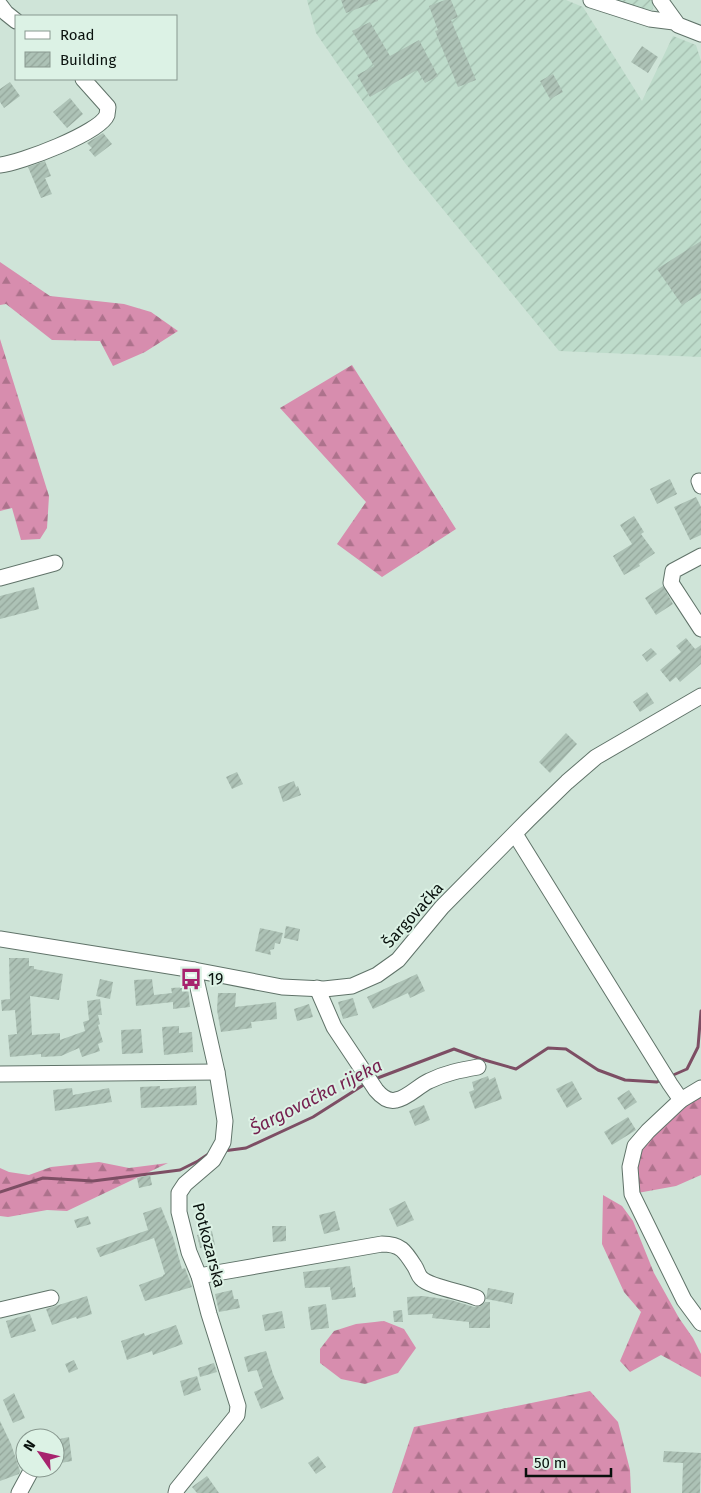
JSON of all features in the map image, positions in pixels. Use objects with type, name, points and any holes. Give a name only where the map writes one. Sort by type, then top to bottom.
[{"type":"street","points":[[591,0],[650,19],[674,22]]},
{"type":"street","points":[[660,0],[674,22],[683,28],[701,34]]},
{"type":"street","points":[[0,5],[15,20]]},
{"type":"street","points":[[0,165],[28,158],[63,144],[83,134],[104,119],[107,115],[108,107],[84,80]]},
{"type":"street","points":[[701,556],[673,571],[671,583],[701,629]]},
{"type":"street","points":[[0,578],[54,563]]},
{"type":"street","name":"Šargovačka","points":[[0,939],[194,970],[282,987],[352,986],[378,975],[398,960],[442,907],[567,782],[596,757],[701,696]]},
{"type":"street","points":[[515,834],[661,1071],[681,1100]]},
{"type":"street","name":"Potkozarska","points":[[176,1493],[177,1489],[237,1415],[238,1406],[199,1276],[189,1252],[179,1212],[179,1193],[185,1184],[213,1160],[223,1142],[225,1121],[217,1072],[194,970]]},
{"type":"street","points":[[317,988],[334,1027],[367,1078],[381,1096],[389,1101],[396,1100],[429,1081],[451,1072],[478,1067]]},
{"type":"street","points":[[0,1074],[217,1072]]},
{"type":"street","points":[[701,1088],[681,1100],[648,1131],[635,1146],[630,1167],[632,1194],[684,1300],[701,1323]]},
{"type":"street","points":[[199,1276],[382,1244],[395,1244],[404,1251],[421,1278],[431,1284],[464,1292],[476,1298]]},
{"type":"street","points":[[0,1310],[51,1298]]},
{"type":"street","points":[[19,1493],[27,1478]]},
{"type":"shaded area","points":[[307,0],[566,0],[583,7],[642,101],[673,36],[696,45],[701,61],[701,357],[559,351],[405,163],[316,33]]},
{"type":"shaded area","points":[[608,0],[652,0],[654,3],[653,9],[647,13]]},
{"type":"green space","points":[[0,262],[50,296],[124,304],[151,312],[178,331],[145,352],[113,366],[100,341],[52,340],[6,304],[0,305]]},
{"type":"green space","points":[[0,339],[49,496],[47,528],[40,539],[21,540],[12,508],[0,511]]},
{"type":"green space","points":[[352,365],[456,529],[382,577],[337,544],[366,502],[280,408]]},
{"type":"green space","points":[[701,1095],[701,1175],[676,1186],[632,1194],[635,1146],[648,1131]]},
{"type":"green space","points":[[99,1162],[129,1168],[168,1163],[67,1211],[47,1210],[8,1217],[0,1216],[0,1168],[9,1172],[29,1175],[51,1167]]},
{"type":"green space","points":[[603,1195],[622,1206],[633,1221],[654,1273],[701,1354],[701,1377],[661,1355],[630,1372],[620,1361],[641,1312],[624,1292],[602,1244]]},
{"type":"green space","points":[[384,1321],[404,1329],[416,1348],[398,1373],[365,1384],[341,1379],[320,1363],[320,1349],[334,1331],[356,1324]]},
{"type":"green space","points":[[590,1391],[618,1422],[630,1470],[631,1493],[392,1493],[414,1427]]},
{"type":"building","points":[[341,0],[378,0],[378,1],[346,13]]},
{"type":"building","points":[[445,0],[451,0],[458,17],[451,20],[476,80],[458,87],[435,31],[438,30],[429,6]]},
{"type":"building","points":[[370,22],[390,56],[419,40],[438,76],[425,83],[417,70],[370,97],[357,75],[374,66],[352,31]]},
{"type":"building","points":[[642,46],[658,57],[648,73],[631,62]]},
{"type":"building","points":[[553,74],[563,92],[550,99],[540,81]]},
{"type":"building","points":[[10,82],[20,96],[4,108],[0,102],[0,89]]},
{"type":"building","points":[[70,98],[83,114],[67,128],[53,112]]},
{"type":"building","points":[[103,133],[112,144],[95,157],[89,150],[92,148],[87,143]]},
{"type":"building","points":[[45,161],[51,176],[45,178],[52,194],[41,198],[28,167]]},
{"type":"building","points":[[701,241],[701,293],[682,305],[657,269]]},
{"type":"building","points":[[670,479],[677,494],[657,504],[650,489]]},
{"type":"building","points":[[696,497],[701,507],[701,535],[690,540],[674,507]]},
{"type":"building","points":[[634,516],[644,532],[641,534],[655,553],[639,564],[640,566],[624,575],[613,556],[632,544],[620,525]]},
{"type":"building","points":[[663,586],[673,604],[656,615],[645,598]]},
{"type":"building","points":[[34,587],[39,609],[0,619],[0,596]]},
{"type":"building","points":[[686,638],[695,649],[701,645],[701,664],[680,682],[676,677],[670,682],[660,670],[681,652],[676,646]]},
{"type":"building","points":[[651,648],[657,654],[647,662],[642,655]]},
{"type":"building","points":[[647,692],[654,703],[640,712],[633,702]]},
{"type":"building","points":[[566,733],[577,744],[550,773],[539,762]]},
{"type":"building","points":[[237,772],[243,784],[232,789],[226,777]]},
{"type":"building","points":[[294,781],[301,795],[283,802],[278,787]]},
{"type":"building","points":[[286,926],[300,929],[298,941],[284,938]]},
{"type":"building","points":[[260,928],[283,933],[280,944],[275,943],[274,949],[270,950],[271,955],[255,951]]},
{"type":"building","points":[[9,958],[29,958],[29,966],[34,966],[34,969],[63,974],[59,1000],[30,996],[32,1035],[60,1033],[60,1040],[85,1031],[83,1022],[89,1020],[87,1001],[100,999],[102,1015],[98,1015],[100,1024],[98,1025],[103,1042],[98,1044],[100,1051],[82,1057],[79,1048],[61,1056],[41,1057],[41,1054],[10,1057],[8,1035],[17,1034],[15,1010],[2,1011],[1,1000],[10,999]]},
{"type":"building","points":[[417,974],[425,991],[410,998],[408,993],[373,1009],[367,997]]},
{"type":"building","points":[[100,979],[113,982],[110,999],[96,996]]},
{"type":"building","points":[[152,979],[154,995],[172,993],[171,988],[188,987],[190,1007],[173,1009],[173,1002],[136,1006],[134,980]]},
{"type":"building","points":[[218,993],[236,993],[235,1007],[276,1002],[277,1019],[251,1022],[252,1028],[221,1032],[217,1010]]},
{"type":"building","points":[[353,998],[358,1015],[343,1019],[338,1002]]},
{"type":"building","points":[[309,1004],[313,1017],[297,1021],[294,1009]]},
{"type":"building","points":[[179,1026],[179,1033],[192,1032],[193,1052],[164,1055],[162,1027]]},
{"type":"building","points":[[141,1029],[143,1053],[122,1054],[121,1030]]},
{"type":"building","points":[[488,1076],[489,1080],[495,1077],[502,1099],[475,1109],[469,1092],[474,1090],[472,1082]]},
{"type":"building","points":[[572,1081],[582,1099],[567,1108],[556,1089]]},
{"type":"building","points":[[160,1086],[160,1089],[196,1086],[197,1105],[141,1108],[140,1087]]},
{"type":"building","points":[[72,1088],[73,1095],[109,1088],[112,1102],[55,1111],[53,1090]]},
{"type":"building","points":[[629,1090],[637,1102],[625,1110],[617,1098]]},
{"type":"building","points":[[424,1105],[430,1120],[415,1126],[409,1111]]},
{"type":"building","points":[[628,1117],[636,1130],[612,1145],[604,1132]]},
{"type":"building","points":[[150,1175],[152,1185],[139,1188],[137,1178]]},
{"type":"building","points":[[405,1201],[414,1220],[397,1227],[389,1209]]},
{"type":"building","points":[[161,1207],[173,1237],[182,1269],[185,1268],[192,1287],[145,1301],[139,1285],[165,1274],[154,1238],[100,1257],[96,1248],[148,1230],[143,1213]]},
{"type":"building","points":[[335,1211],[340,1230],[324,1234],[319,1215]]},
{"type":"building","points":[[88,1216],[91,1224],[77,1228],[74,1220]]},
{"type":"building","points":[[272,1226],[286,1226],[286,1241],[273,1242]]},
{"type":"building","points":[[212,1231],[215,1245],[200,1248],[197,1235]]},
{"type":"building","points":[[350,1266],[356,1297],[332,1300],[330,1287],[305,1288],[303,1272]]},
{"type":"building","points":[[488,1288],[514,1293],[512,1304],[486,1299]]},
{"type":"building","points":[[232,1290],[234,1299],[238,1299],[240,1308],[219,1312],[215,1294]]},
{"type":"building","points":[[87,1296],[92,1314],[52,1325],[46,1309]]},
{"type":"building","points":[[423,1296],[451,1300],[474,1307],[490,1302],[490,1328],[469,1328],[469,1322],[432,1318],[433,1314],[408,1315],[407,1297]]},
{"type":"building","points":[[326,1304],[329,1328],[311,1330],[308,1307]]},
{"type":"building","points":[[402,1310],[403,1322],[394,1322],[393,1311]]},
{"type":"building","points":[[282,1311],[285,1328],[265,1331],[262,1315]]},
{"type":"building","points":[[30,1314],[36,1331],[11,1338],[6,1321]]},
{"type":"building","points":[[176,1325],[183,1344],[153,1355],[152,1351],[127,1360],[121,1341],[144,1333],[145,1336]]},
{"type":"building","points":[[266,1351],[273,1374],[284,1399],[261,1409],[254,1392],[263,1388],[257,1370],[248,1372],[244,1357]]},
{"type":"building","points":[[74,1360],[78,1369],[69,1373],[65,1364]]},
{"type":"building","points":[[214,1363],[217,1372],[200,1377],[198,1368]]},
{"type":"building","points":[[197,1376],[201,1390],[184,1396],[180,1381]]},
{"type":"building","points":[[14,1393],[25,1418],[13,1423],[3,1400]]},
{"type":"building","points":[[0,1421],[15,1456],[15,1475],[0,1481]]},
{"type":"building","points":[[69,1437],[72,1461],[65,1462],[65,1438]]},
{"type":"building","points":[[664,1451],[701,1453],[700,1493],[682,1493],[683,1463],[663,1462]]},
{"type":"building","points":[[318,1456],[326,1467],[316,1474],[308,1463]]},
{"type":"building","points":[[207,1476],[219,1493],[197,1493],[192,1487]]},
{"type":"waterway","name":"Šargovačka rijeka","points":[[671,1076],[687,1069],[698,1047],[701,1011]]},
{"type":"waterway","name":"Šargovačka rijeka","points":[[375,1079],[454,1049],[516,1069],[548,1048],[566,1049],[598,1070],[625,1080],[657,1082],[663,1079]]},
{"type":"waterway","name":"Šargovačka rijeka","points":[[223,1151],[246,1148],[313,1117],[365,1084]]},
{"type":"waterway","name":"Šargovačka rijeka","points":[[0,1192],[43,1178],[93,1181],[180,1170],[210,1153]]},
{"type":"place","name":"19","points":[[191,979]]}]
